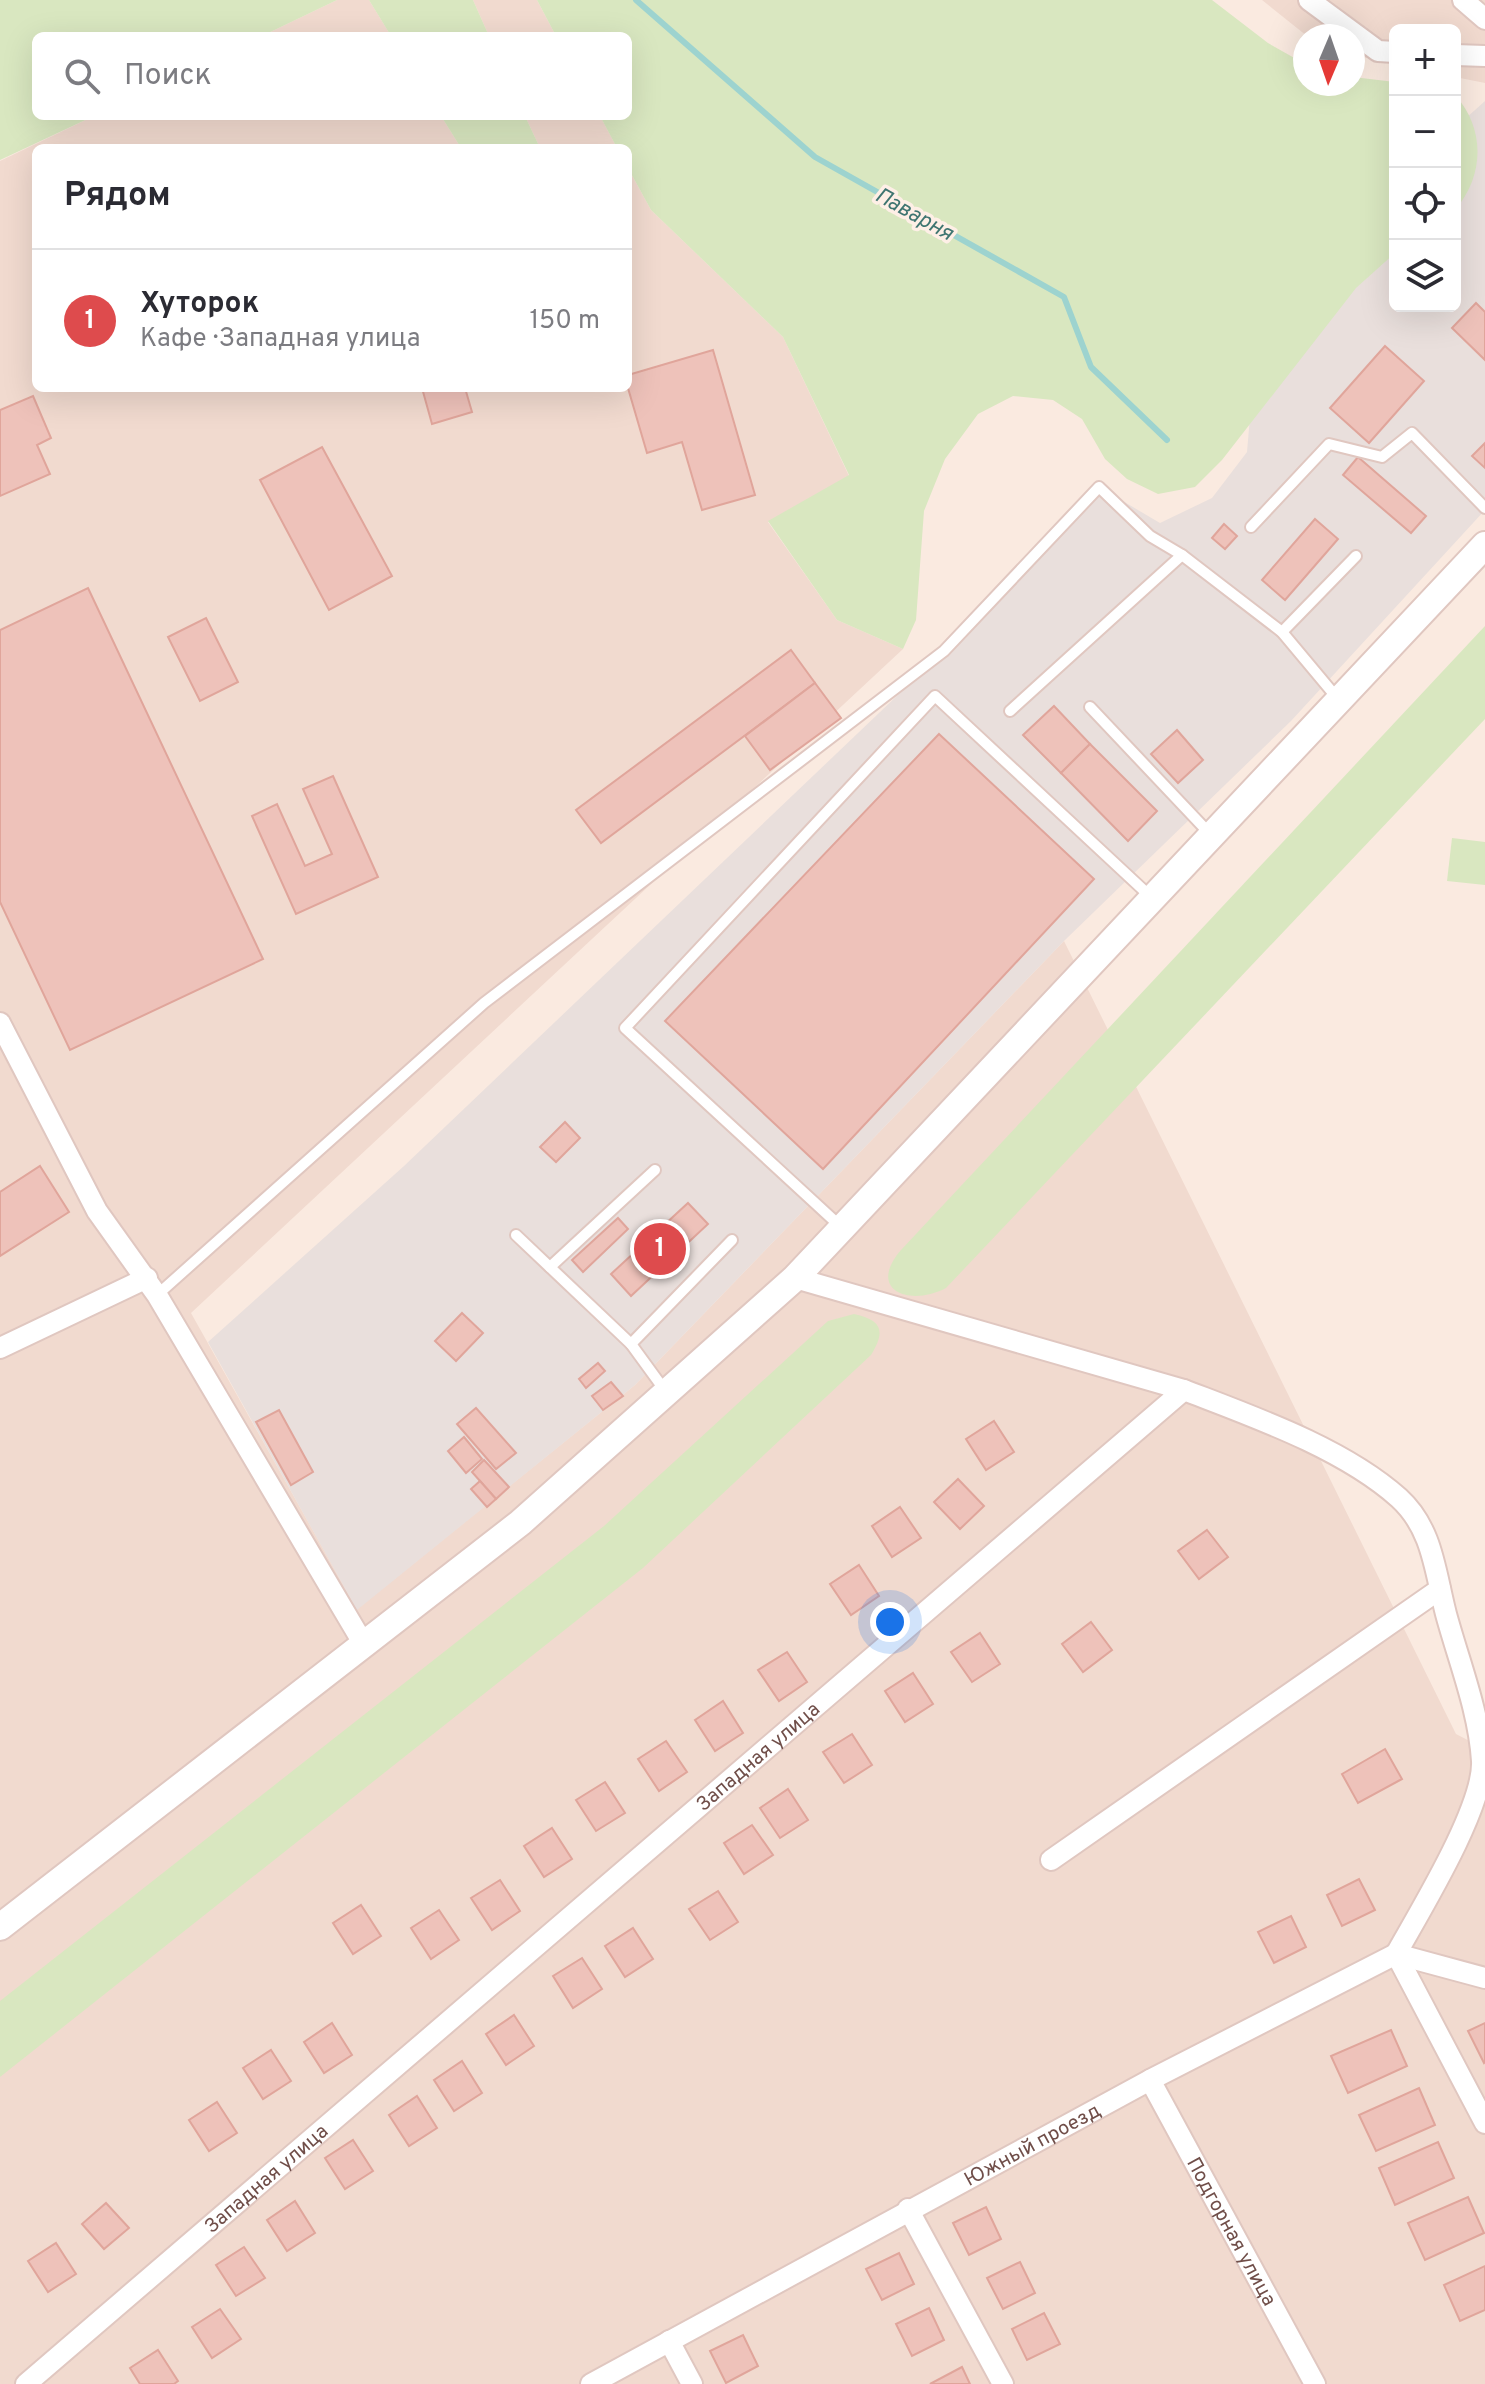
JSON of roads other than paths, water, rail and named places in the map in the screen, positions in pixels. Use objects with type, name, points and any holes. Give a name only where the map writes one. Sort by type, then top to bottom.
[{"type":"street","points":[[1309,0],[1378,51],[1389,52]]},
{"type":"street","points":[[1463,0],[1485,19]]},
{"type":"street","points":[[1461,55],[1485,56]]},
{"type":"street","points":[[0,1927],[520,1523],[795,1278],[1485,545]]},
{"type":"street","points":[[0,1023],[97,1211],[152,1287],[363,1643]]},
{"type":"street","points":[[795,1278],[1184,1390],[1280,1428],[1360,1470],[1398,1498],[1423,1526],[1477,1724],[1482,1764],[1472,1805],[1440,1876],[1396,1954]]},
{"type":"street","points":[[0,1348],[152,1287]]},
{"type":"street","name":"Западная улица","points":[[26,2384],[1184,1390]]},
{"type":"street","points":[[1051,1860],[1440,1589]]},
{"type":"street","points":[[1396,1954],[1485,1978]]},
{"type":"street","points":[[1396,1954],[1485,2123]]},
{"type":"street","name":"Южный проезд","points":[[591,2384],[908,2209],[1355,1972],[1396,1954]]},
{"type":"street","name":"Подгорная улица","points":[[1150,2080],[1315,2384]]},
{"type":"street","points":[[908,2209],[1003,2384]]},
{"type":"street","points":[[669,2341],[692,2384]]},
{"type":"lane","points":[[1251,527],[1329,444],[1382,457],[1412,433],[1485,508]]},
{"type":"lane","points":[[152,1287],[484,1003],[944,651],[1099,487],[1150,536],[1182,555],[1282,632],[1339,700]]},
{"type":"lane","points":[[1010,711],[1182,555]]},
{"type":"lane","points":[[1282,632],[1356,556]]},
{"type":"lane","points":[[842,1229],[625,1028],[924,707],[935,696],[1154,899]]},
{"type":"lane","points":[[1090,707],[1213,836]]},
{"type":"lane","points":[[550,1267],[655,1170]]},
{"type":"lane","points":[[516,1235],[631,1344],[667,1393]]},
{"type":"lane","points":[[631,1344],[732,1240]]},
{"type":"waterway","name":"Паварня","points":[[636,0],[815,157],[1064,297],[1091,367],[1167,440]]},
{"type":"place","name":"Хуторок","points":[[660,1249]]}]
